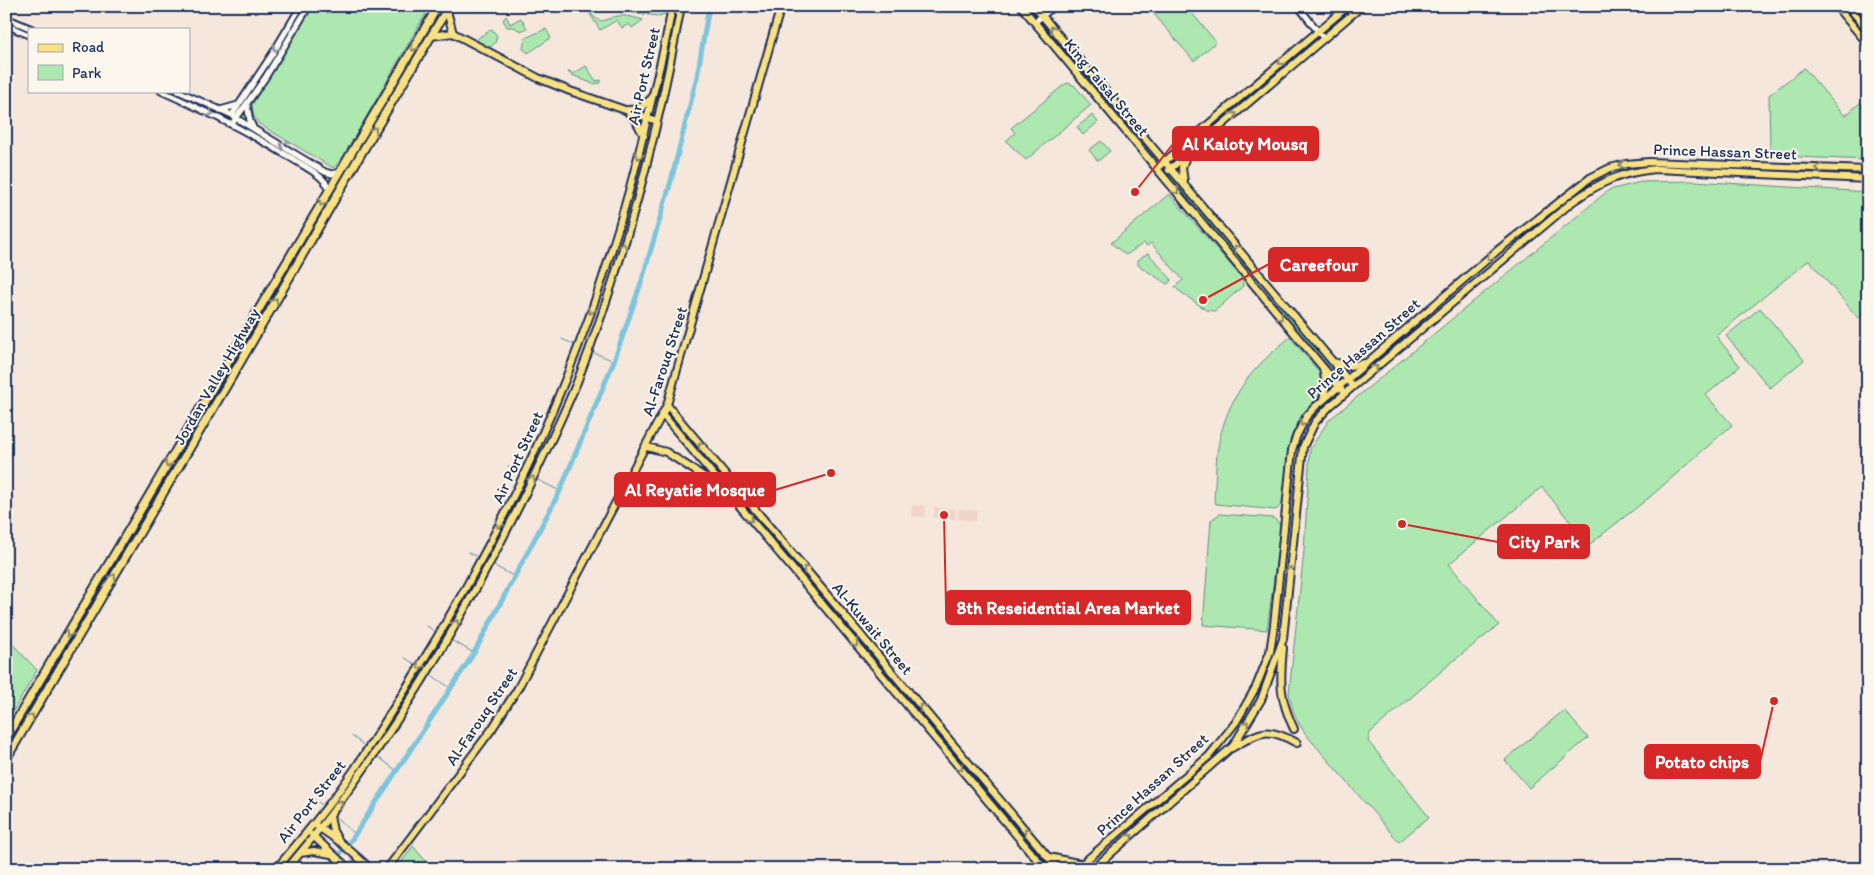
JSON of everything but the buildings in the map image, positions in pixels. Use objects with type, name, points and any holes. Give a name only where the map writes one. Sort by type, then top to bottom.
[{"type":"highway","name":"Jordan Valley Highway","points":[[6,759],[238,366],[438,6]]},
{"type":"highway","name":"Jordan Valley Highway","points":[[6,738],[340,172],[358,150],[448,9]]},
{"type":"main road","name":"Air Port Street","points":[[276,869],[308,831],[354,770],[436,641],[519,486],[549,422],[597,295],[620,226],[661,66],[672,6]]},
{"type":"main road","name":"Air Port Street","points":[[288,869],[360,774],[441,650],[483,576],[536,472],[576,382],[601,316],[639,192],[657,121],[681,6]]},
{"type":"main road","name":"Al-Farouq Street","points":[[387,869],[492,729],[518,688],[663,415],[781,6]]},
{"type":"main road","name":"King Faisal Street","points":[[1021,6],[1345,393]]},
{"type":"main road","name":"King Faisal Street","points":[[1034,6],[1353,386]]},
{"type":"main road","points":[[1157,168],[1348,6]]},
{"type":"main road","points":[[1162,175],[1362,6]]},
{"type":"main road","points":[[1848,6],[1868,30]]},
{"type":"main road","points":[[1839,8],[1868,44]]},
{"type":"main road","points":[[448,9],[453,33]]},
{"type":"main road","points":[[431,36],[453,33],[538,78],[570,92],[657,121]]},
{"type":"main road","points":[[625,110],[639,109],[653,97]]},
{"type":"main road","points":[[625,110],[636,121],[644,136]]},
{"type":"main road","points":[[1186,156],[1182,175],[1187,188]]},
{"type":"main road","name":"Prince Hassan Street","points":[[1079,866],[1209,756],[1236,722],[1256,687],[1270,652],[1292,450],[1306,417],[1339,386],[1498,250],[1577,187],[1610,168],[1626,164],[1649,162],[1868,170]]},
{"type":"main road","name":"Prince Hassan Street","points":[[1093,869],[1229,749],[1238,738],[1261,700],[1283,640],[1302,447],[1315,422],[1345,393],[1572,202],[1601,183],[1618,175],[1635,170],[1656,169],[1868,179]]},
{"type":"main road","points":[[1333,362],[1349,366],[1366,363]]},
{"type":"main road","points":[[1323,367],[1326,385],[1324,400]]},
{"type":"main road","name":"Al-Kuwait Street","points":[[667,405],[1058,869]]},
{"type":"main road","name":"Al-Kuwait Street","points":[[663,415],[1042,867]]},
{"type":"main road","points":[[646,447],[666,452],[708,477],[729,494]]},
{"type":"main road","points":[[1283,640],[1281,686],[1286,712],[1294,729]]},
{"type":"main road","points":[[895,691],[902,683]]},
{"type":"main road","points":[[1229,749],[1264,732],[1282,734],[1297,743]]},
{"type":"main road","points":[[330,816],[334,831],[340,842]]},
{"type":"main road","points":[[314,823],[340,842],[371,869]]},
{"type":"main road","points":[[308,831],[349,869]]},
{"type":"main road","points":[[300,853],[314,851],[334,854]]},
{"type":"main road","points":[[1048,857],[1079,866]]},
{"type":"street","points":[[234,117],[239,104],[301,6]]},
{"type":"street","points":[[230,122],[247,104],[309,6]]},
{"type":"street","points":[[1035,22],[1054,6]]},
{"type":"street","points":[[1298,6],[1324,39]]},
{"type":"street","points":[[6,18],[30,28]]},
{"type":"street","points":[[6,25],[28,35]]},
{"type":"street","points":[[163,92],[230,122],[322,178],[330,189]]},
{"type":"street","points":[[180,92],[234,117],[325,172],[332,174],[340,172]]},
{"type":"street","points":[[220,110],[239,104]]},
{"type":"street","points":[[247,104],[253,128]]},
{"type":"shaded area","points":[[912,505],[926,506],[925,517],[911,516]]},
{"type":"shaded area","points":[[933,507],[956,509],[955,519],[933,517],[935,511]]},
{"type":"shaded area","points":[[959,509],[977,511],[976,521],[958,519]]},
{"type":"green space","points":[[311,6],[430,6],[341,161],[333,168],[259,124],[253,115],[252,105]]},
{"type":"green space","points":[[588,6],[592,7],[592,15],[602,21],[621,16],[643,20],[632,28],[629,24],[622,28],[617,20],[600,30],[586,8]]},
{"type":"green space","points":[[631,6],[665,6],[665,14],[659,16],[631,13]]},
{"type":"green space","points":[[1147,6],[1186,6],[1216,42],[1194,61]]},
{"type":"green space","points":[[506,16],[510,24],[521,18],[527,28],[521,31],[514,27],[507,27],[503,20]]},
{"type":"green space","points":[[1044,27],[1055,37],[1156,160],[1049,36]]},
{"type":"green space","points":[[492,29],[497,36],[495,43],[488,49],[477,41],[479,37]]},
{"type":"green space","points":[[546,29],[551,38],[528,53],[523,49],[525,38]]},
{"type":"green space","points":[[1311,40],[1314,40],[1313,43],[1175,160],[1170,162],[1169,160]]},
{"type":"green space","points":[[586,66],[596,81],[601,80],[601,83],[593,84],[568,72],[570,71],[573,74]]},
{"type":"green space","points":[[1804,68],[1845,116],[1861,102],[1868,125],[1868,160],[1773,156],[1770,151],[1769,95]]},
{"type":"green space","points":[[1068,83],[1074,85],[1091,105],[1026,160],[1006,141],[1015,133],[1011,128]]},
{"type":"green space","points":[[1092,115],[1098,122],[1083,135],[1077,127]]},
{"type":"green space","points":[[1101,141],[1110,151],[1098,161],[1089,150]]},
{"type":"green space","points":[[1169,175],[1256,278],[1241,261],[1232,255],[1168,178]]},
{"type":"green space","points":[[1694,181],[1868,192],[1868,311],[1858,318],[1809,260],[1716,336],[1740,366],[1706,395],[1732,425],[1651,496],[1589,545],[1542,487],[1449,564],[1499,625],[1452,662],[1370,733],[1368,741],[1429,817],[1399,842],[1308,737],[1298,722],[1290,699],[1289,693],[1304,551],[1310,449],[1329,420],[1609,190],[1641,182]]},
{"type":"green space","points":[[1169,194],[1243,279],[1243,286],[1215,311],[1206,310],[1175,287],[1183,280],[1151,243],[1147,246],[1144,243],[1126,255],[1111,243]]},
{"type":"green space","points":[[1148,253],[1171,279],[1170,282],[1167,284],[1138,265],[1138,260]]},
{"type":"green space","points":[[1261,288],[1283,308],[1341,377],[1340,379]]},
{"type":"green space","points":[[1760,308],[1804,360],[1770,388],[1726,336]]},
{"type":"green space","points":[[1290,337],[1330,385],[1305,412],[1292,438],[1286,467],[1283,503],[1276,510],[1216,504],[1214,499],[1218,445],[1231,406],[1255,369]]},
{"type":"green space","points":[[1220,514],[1273,518],[1281,527],[1267,630],[1203,625],[1211,520]]},
{"type":"green space","points":[[6,637],[37,670],[6,724]]},
{"type":"green space","points":[[1564,710],[1588,738],[1529,788],[1505,760]]},
{"type":"green space","points":[[413,846],[432,869],[396,869]]},
{"type":"waterway","points":[[327,869],[352,839],[474,653],[560,491],[614,361],[642,280],[671,181],[697,77],[709,6]]},
{"type":"waterway","points":[[562,339],[575,345]]},
{"type":"waterway","points":[[590,351],[614,361]]},
{"type":"waterway","points":[[508,466],[521,472]]},
{"type":"waterway","points":[[536,479],[560,491]]},
{"type":"waterway","points":[[468,552],[479,558]]},
{"type":"waterway","points":[[491,564],[515,577]]},
{"type":"waterway","points":[[427,626],[436,632]]},
{"type":"waterway","points":[[451,640],[474,653]]},
{"type":"waterway","points":[[405,658],[418,666]]},
{"type":"waterway","points":[[430,674],[452,689]]},
{"type":"waterway","points":[[352,736],[367,748]]},
{"type":"waterway","points":[[376,755],[397,771]]},
{"type":"waterway","points":[[313,798],[324,807]]},
{"type":"waterway","points":[[333,815],[355,834]]},
{"type":"place","name":"Al Kaloty Mousq","points":[[1135,192]]},
{"type":"place","name":"Careefour","points":[[1203,300]]},
{"type":"place","name":"Al Reyatie Mosque","points":[[831,473]]},
{"type":"place","name":"8th Reseidential Area Market","points":[[944,515]]},
{"type":"place","name":"City Park","points":[[1402,524]]},
{"type":"place","name":"Potato chips","points":[[1774,701]]}]
